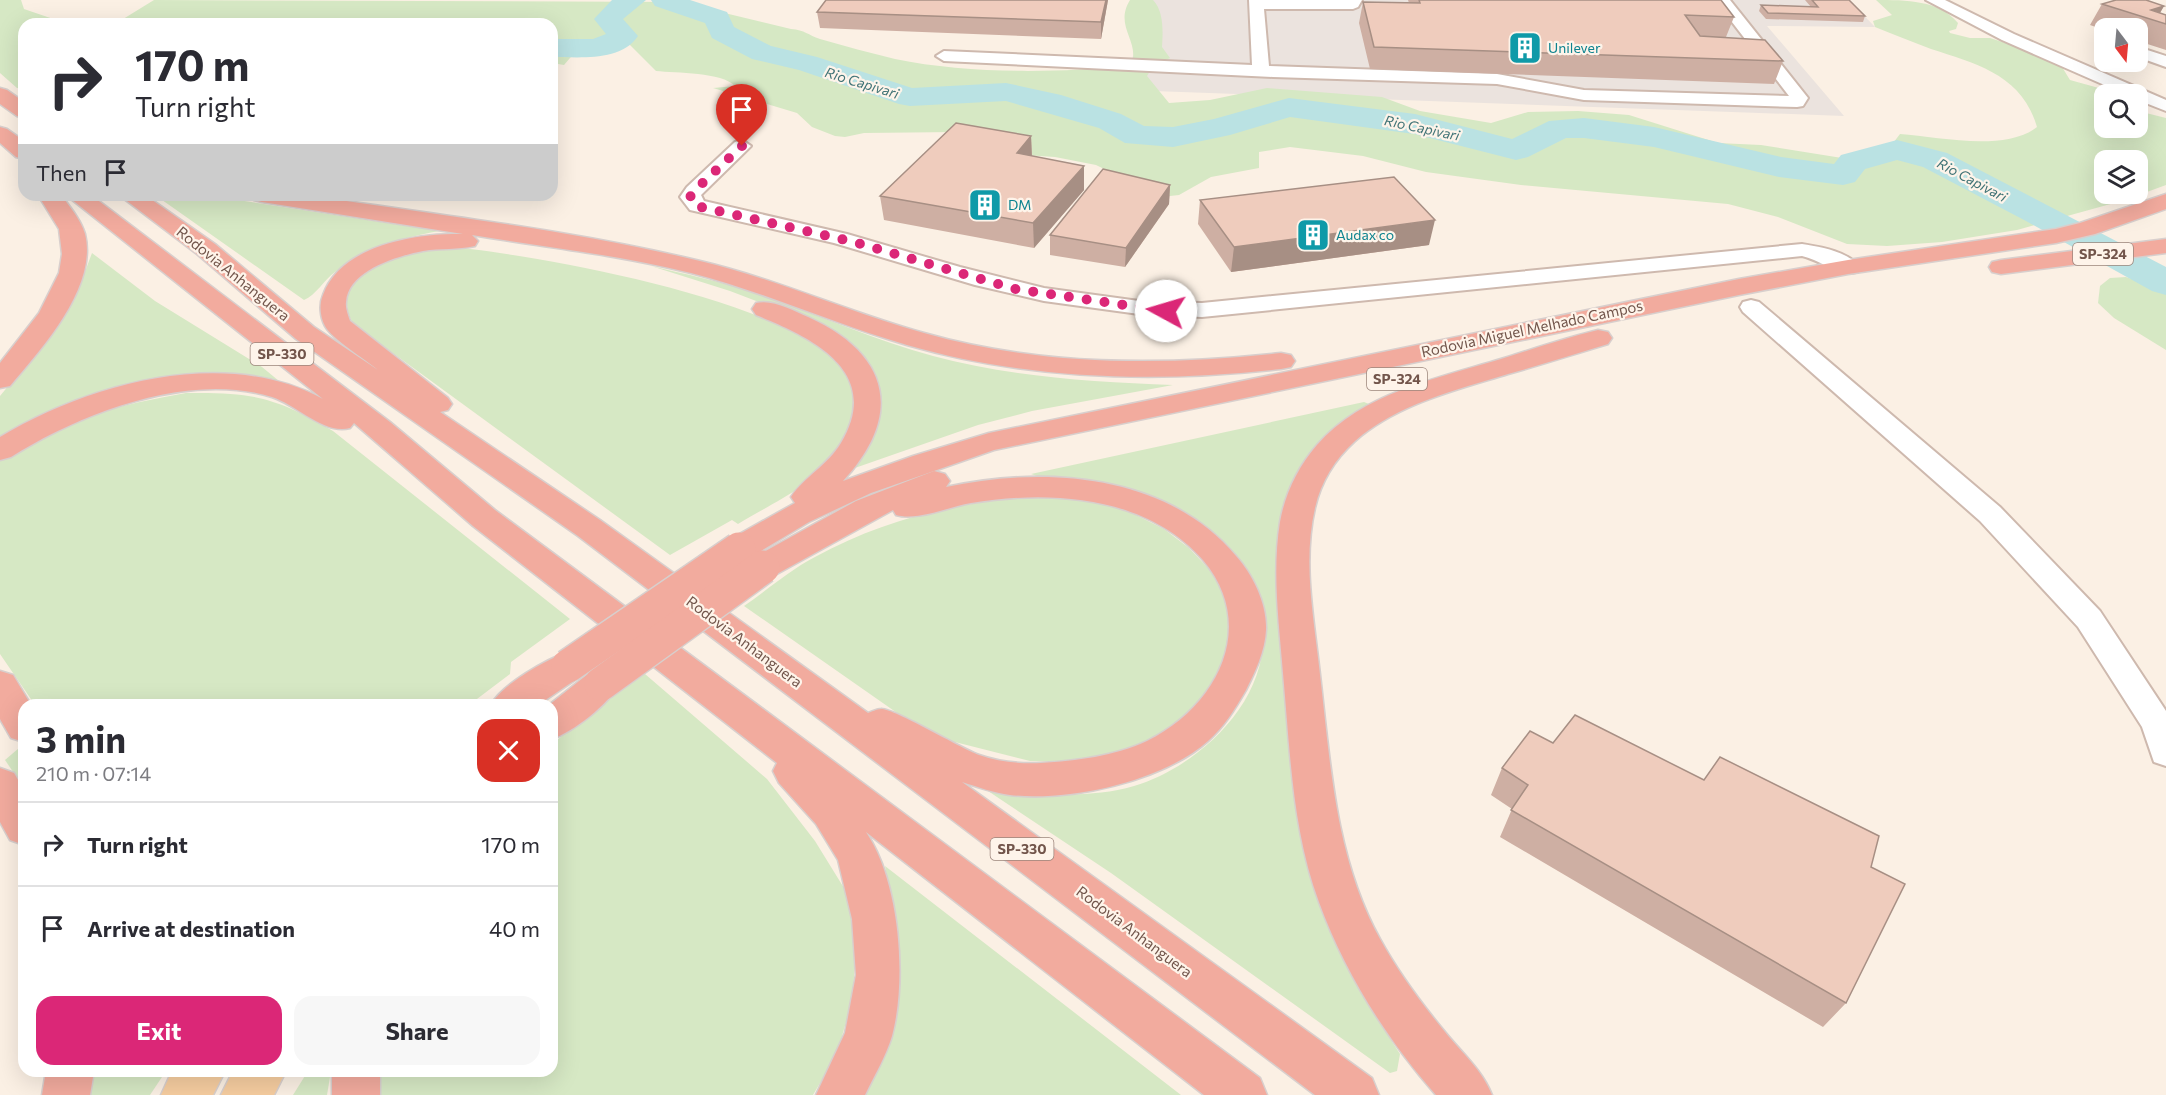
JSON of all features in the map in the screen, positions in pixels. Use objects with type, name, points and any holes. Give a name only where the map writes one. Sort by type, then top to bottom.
[{"type":"highway","points":[[0,94],[18,107]]},
{"type":"highway","points":[[0,380],[35,339],[57,303],[70,275],[74,238],[69,225],[54,201]]},
{"type":"highway","name":"SP-330","points":[[86,201],[380,429],[484,518],[1243,1095]]},
{"type":"highway","name":"Rodovia Anhanguera","points":[[138,201],[206,249],[305,333],[607,541],[1355,1095]]},
{"type":"highway","points":[[299,201],[667,260],[733,278],[935,344],[1009,359],[1073,366],[1177,370],[1234,366],[1593,328]]},
{"type":"highway","name":"Rodovia Miguel Melhado Campos","points":[[751,558],[828,529],[908,490],[974,467],[1593,328],[1848,267],[2022,242],[2087,229],[2166,201]]},
{"type":"highway","points":[[483,454],[460,421],[337,324],[331,311],[332,297],[337,285],[357,268],[388,253],[417,244],[448,240],[489,244],[667,278],[737,299],[823,335],[839,347],[862,375],[869,398],[867,421],[840,469],[774,526]]},
{"type":"highway","name":"Rodovia Miguel Melhado Campos","points":[[751,558],[774,526],[843,493],[912,465],[989,442],[1593,328],[1751,307],[1928,275],[2160,246]]},
{"type":"highway","points":[[1468,1095],[1437,1061],[1386,992],[1352,929],[1330,866],[1310,755],[1295,600],[1293,547],[1298,513],[1306,484],[1328,451],[1349,430],[1377,412],[1593,328]]},
{"type":"highway","points":[[0,450],[55,421],[127,396],[198,384],[273,388],[304,399],[484,518]]},
{"type":"highway","points":[[770,662],[872,720],[961,766],[999,777],[1039,779],[1081,776],[1117,768],[1152,757],[1185,740],[1220,706],[1240,665],[1248,626],[1241,590],[1218,554],[1190,530],[1136,502],[1083,489],[1028,487],[925,502],[828,529]]},
{"type":"highway","points":[[520,699],[568,666],[751,558]]},
{"type":"highway","points":[[558,719],[751,558]]},
{"type":"highway","points":[[0,685],[18,716]]},
{"type":"highway","points":[[740,712],[830,812],[858,855],[874,919],[879,975],[868,1036],[840,1095]]},
{"type":"highway","points":[[0,785],[18,816]]},
{"type":"highway","points":[[66,1095],[68,1077]]},
{"type":"highway","points":[[356,1095],[357,1077]]},
{"type":"main road","points":[[185,1095],[197,1077]]},
{"type":"main road","points":[[245,1095],[258,1077]]},
{"type":"street","points":[[1261,70],[1256,2],[1337,6],[1353,4],[1355,0]]},
{"type":"street","points":[[944,56],[1261,70],[1283,74],[1497,79],[1584,95],[1797,102],[1799,98],[1722,0]]},
{"type":"street","points":[[1949,2],[2166,97]]},
{"type":"street","points":[[1949,2],[2166,106]]},
{"type":"street","points":[[2148,56],[2166,62]]},
{"type":"street","points":[[742,146],[694,191],[690,197],[691,202],[696,206],[889,251],[1015,289],[1166,311],[1202,310],[1802,249],[1821,254],[1848,267]]},
{"type":"street","points":[[1751,307],[1990,514],[2089,619],[2157,724],[2166,752]]},
{"type":"shaded area","points":[[1146,0],[1849,0],[1875,27],[1767,26],[1844,116],[1125,90]]},
{"type":"green space","points":[[0,0],[21,0],[24,9],[50,18],[18,18],[18,88],[0,73]]},
{"type":"green space","points":[[154,0],[679,2],[800,30],[820,39],[895,59],[981,70],[1041,71],[1128,66],[1132,63],[1133,55],[1125,25],[1126,9],[1130,0],[1153,0],[1161,16],[1162,47],[1170,58],[1153,66],[1147,76],[1169,103],[1210,100],[1267,88],[1382,97],[1420,111],[1491,123],[1528,112],[1578,111],[1629,115],[1718,143],[1761,145],[1842,158],[1863,157],[1887,151],[1900,134],[1952,140],[1990,141],[2024,135],[2037,127],[2021,95],[1996,74],[1965,60],[1875,27],[1873,21],[1892,15],[1876,0],[1899,0],[1932,6],[1950,15],[1958,23],[1956,29],[1949,31],[1950,33],[1970,38],[1990,38],[2024,49],[2062,67],[2070,80],[2094,87],[2094,138],[2148,138],[2148,114],[2166,118],[2166,185],[2148,192],[2148,150],[2094,150],[2094,204],[2111,204],[2017,230],[1942,242],[1887,246],[1847,244],[1778,217],[1728,204],[1521,185],[1426,172],[1363,156],[1290,147],[1259,152],[1259,168],[1211,177],[1179,195],[1161,197],[1096,165],[1055,157],[1009,154],[957,132],[864,133],[845,137],[835,136],[812,127],[797,113],[713,88],[735,86],[729,81],[698,74],[656,71],[630,45],[606,42],[576,51],[564,65],[558,64],[558,18],[125,18]]},
{"type":"green space","points":[[164,201],[244,201],[439,231],[398,240],[359,256],[335,272],[304,300]]},
{"type":"green space","points":[[443,246],[598,270],[725,304],[781,325],[824,350],[850,377],[856,397],[850,429],[834,457],[802,486],[738,524],[732,520],[670,555],[353,324],[347,305],[349,289],[359,277],[390,259]]},
{"type":"green space","points":[[92,253],[155,301],[262,367],[279,381],[242,377],[186,379],[0,442],[0,396],[55,329],[74,301]]},
{"type":"green space","points":[[651,266],[740,288],[888,342],[962,363],[1022,374],[1173,385],[1032,411],[978,425],[852,469],[876,390],[796,316],[730,291]]},
{"type":"green space","points":[[2126,277],[2166,291],[2166,350],[2114,318],[2098,303],[2100,286],[2110,278]]},
{"type":"green space","points":[[186,393],[229,394],[263,399],[313,420],[333,431],[570,619],[511,662],[510,674],[477,699],[31,699],[0,654],[0,459],[43,434],[66,424],[138,403]]},
{"type":"green space","points":[[1364,402],[1369,404],[1330,433],[1311,453],[1302,466],[1288,496],[1305,849],[1322,906],[1343,956],[1400,1054],[1397,1071],[1390,1073],[1111,873],[985,789],[1060,794],[1097,793],[1134,786],[1159,776],[1184,762],[1208,744],[1228,724],[1245,700],[1257,674],[1263,647],[1260,615],[1235,560],[1215,536],[1197,522],[1031,474]]},
{"type":"green space","points":[[1061,496],[1098,502],[1132,513],[1164,529],[1189,548],[1209,569],[1224,594],[1229,622],[1227,654],[1199,710],[1137,749],[1070,762],[1030,761],[947,740],[910,722],[744,606],[806,562],[844,542],[874,530],[934,511],[965,505],[1029,497]]},
{"type":"green space","points":[[645,674],[767,779],[815,841],[844,888],[856,936],[853,997],[837,1054],[813,1095],[381,1095],[380,1077],[558,1077],[558,739],[608,699]]},
{"type":"green space","points":[[18,749],[18,779],[5,760]]},
{"type":"green space","points":[[885,866],[1181,1095],[862,1095],[896,927]]},
{"type":"green space","points":[[93,1077],[162,1077],[150,1095],[90,1095]]},
{"type":"green space","points":[[304,1077],[330,1077],[327,1095],[293,1095]]},
{"type":"building","points":[[826,0],[1106,0],[1101,22],[817,12]]},
{"type":"building","name":"Unilever","points":[[1419,0],[1721,0],[1734,17],[1685,15],[1700,36],[1765,40],[1783,61],[1374,47],[1363,2],[1420,3]]},
{"type":"building","points":[[1812,0],[1849,0],[1865,16],[1768,13],[1761,5],[1818,7]]},
{"type":"building","points":[[2116,0],[2146,0],[2164,6],[2151,10],[2166,15],[2166,24],[2148,18],[2102,4]]},
{"type":"building","name":"DM","points":[[956,123],[1031,136],[1017,153],[1084,166],[1033,223],[880,196]]},
{"type":"building","points":[[1103,169],[1170,185],[1126,248],[1050,235]]},
{"type":"building","points":[[1394,177],[1435,220],[1234,247],[1200,200]]},
{"type":"building","points":[[1575,715],[1704,780],[1720,757],[1879,836],[1871,867],[1905,884],[1846,1003],[1511,810],[1528,785],[1502,768],[1530,731],[1553,743]]},
{"type":"waterway","name":"Rio Capivari","points":[[558,48],[598,48],[624,36],[608,19],[626,1],[633,0]]},
{"type":"waterway","name":"Rio Capivari","points":[[664,0],[717,18],[722,32],[762,53],[807,63],[910,97],[1006,92],[1050,102],[1110,121],[1137,136],[1173,137],[1219,128],[1289,107],[1415,124],[1516,150],[1560,128],[1584,128],[1654,137],[1713,149],[1779,167],[1843,175],[1853,162],[1897,150],[1935,160],[2039,213],[2166,283]]},
{"type":"place","name":"Unilever","points":[[1525,48]]},
{"type":"place","name":"DM","points":[[985,205]]},
{"type":"place","name":"Audax co","points":[[1313,235]]},
{"type":"route","points":[[742,146],[694,191],[690,197],[691,202],[696,206],[889,251],[951,272],[1015,289],[1166,311]]}]
